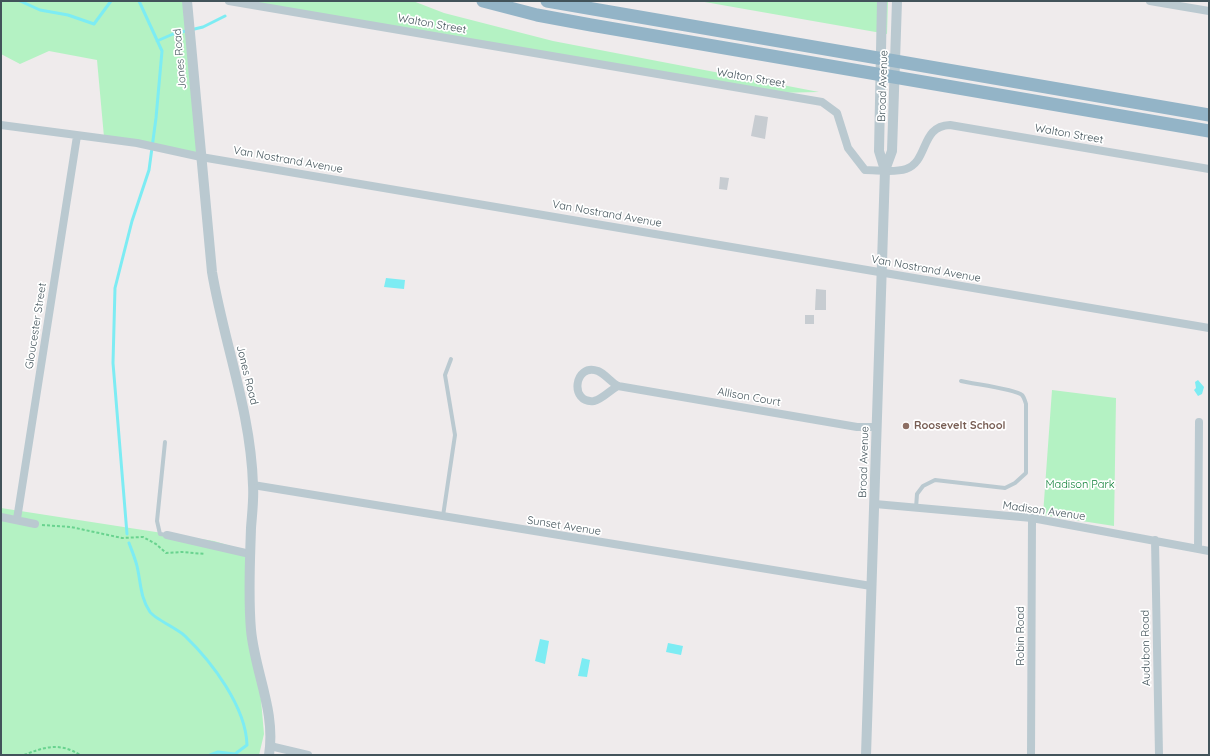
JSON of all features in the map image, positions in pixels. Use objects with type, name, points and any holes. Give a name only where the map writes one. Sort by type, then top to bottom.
[{"type":"highway","points":[[483,1],[567,21],[1209,131]]},
{"type":"highway","points":[[547,1],[1209,115]]},
{"type":"highway","points":[[1192,112],[1209,109]]},
{"type":"street","name":"Jones Road","points":[[186,1],[212,272],[219,311],[239,385],[246,423],[253,486],[250,554],[251,633],[268,706],[270,751]]},
{"type":"street","name":"Walton Street","points":[[229,1],[822,102],[831,106],[837,113],[848,148],[865,170],[900,170],[910,167],[919,157],[932,132],[939,126],[950,125],[1209,169]]},
{"type":"street","name":"Broad Avenue","points":[[882,1],[879,151],[885,170]]},
{"type":"street","name":"Broad Avenue","points":[[866,755],[885,170],[892,151],[897,1]]},
{"type":"street","points":[[1150,1],[1209,11]]},
{"type":"street","name":"Van Nostrand Avenue","points":[[1,125],[145,144],[201,157],[1209,328]]},
{"type":"street","name":"Gloucester Street","points":[[17,519],[77,136]]},
{"type":"street","name":"Allison Court","points":[[618,386],[610,390],[601,398],[592,401],[582,398],[576,385],[583,373],[592,370],[601,372],[618,386],[857,427],[877,427]]},
{"type":"street","points":[[1198,548],[1199,422]]},
{"type":"street","name":"Sunset Avenue","points":[[253,486],[871,586]]},
{"type":"street","name":"Madison Avenue","points":[[875,504],[1032,518],[1209,551]]},
{"type":"street","points":[[1,516],[35,524]]},
{"type":"street","name":"Robin Road","points":[[1031,755],[1032,518]]},
{"type":"street","points":[[167,535],[250,554]]},
{"type":"street","name":"Audubon Road","points":[[1155,540],[1159,755]]},
{"type":"street","points":[[270,751],[308,755]]},
{"type":"lane","points":[[442,517],[455,435],[445,375],[451,359]]},
{"type":"lane","points":[[916,508],[917,494],[923,486],[935,480],[1005,488],[1015,483],[1026,473],[1026,404],[1024,398],[1021,394],[1009,390],[961,382]]},
{"type":"lane","points":[[165,442],[157,521],[160,534],[167,535]]},
{"type":"path","points":[[35,524],[70,527],[122,538],[143,537],[156,544],[166,553],[182,552],[212,554]]},
{"type":"path","points":[[24,755],[46,747],[58,746],[80,755]]},
{"type":"green space","points":[[1,1],[183,1],[204,156],[104,137],[97,60],[49,51],[20,64],[1,54]]},
{"type":"green space","points":[[237,1],[413,1],[444,13],[553,41],[819,92],[774,93]]},
{"type":"green space","points":[[699,1],[888,1],[887,34]]},
{"type":"green space","name":"Madison Park","points":[[1052,390],[1116,398],[1114,526],[1043,515]]},
{"type":"green space","points":[[1,508],[214,541],[248,551],[264,734],[259,755],[1,755]]},
{"type":"water","points":[[386,278],[405,280],[404,289],[384,287]]},
{"type":"water","points":[[1198,380],[1204,387],[1202,394],[1198,396],[1194,390],[1196,388],[1195,382]]},
{"type":"water","points":[[540,639],[549,641],[545,664],[535,661]]},
{"type":"water","points":[[668,643],[683,646],[681,655],[666,652]]},
{"type":"water","points":[[582,658],[590,660],[587,677],[578,676]]},
{"type":"building","points":[[755,115],[768,117],[765,139],[751,136]]},
{"type":"building","points":[[720,177],[729,178],[727,190],[719,189]]},
{"type":"building","points":[[816,289],[826,290],[826,310],[815,310]]},
{"type":"building","points":[[805,315],[814,315],[814,324],[805,324]]},
{"type":"waterway","points":[[20,1],[40,10],[68,15],[94,24],[111,1]]},
{"type":"waterway","points":[[127,534],[113,363],[115,288],[132,221],[149,170],[156,118],[162,51],[139,1]]},
{"type":"waterway","points":[[157,41],[173,34],[203,27],[225,16]]},
{"type":"waterway","points":[[129,543],[137,566],[144,601],[150,612],[182,633],[206,659],[226,686],[241,716],[247,745],[235,754],[218,752],[210,755]]},
{"type":"place","name":"Roosevelt School","points":[[906,426]]}]
